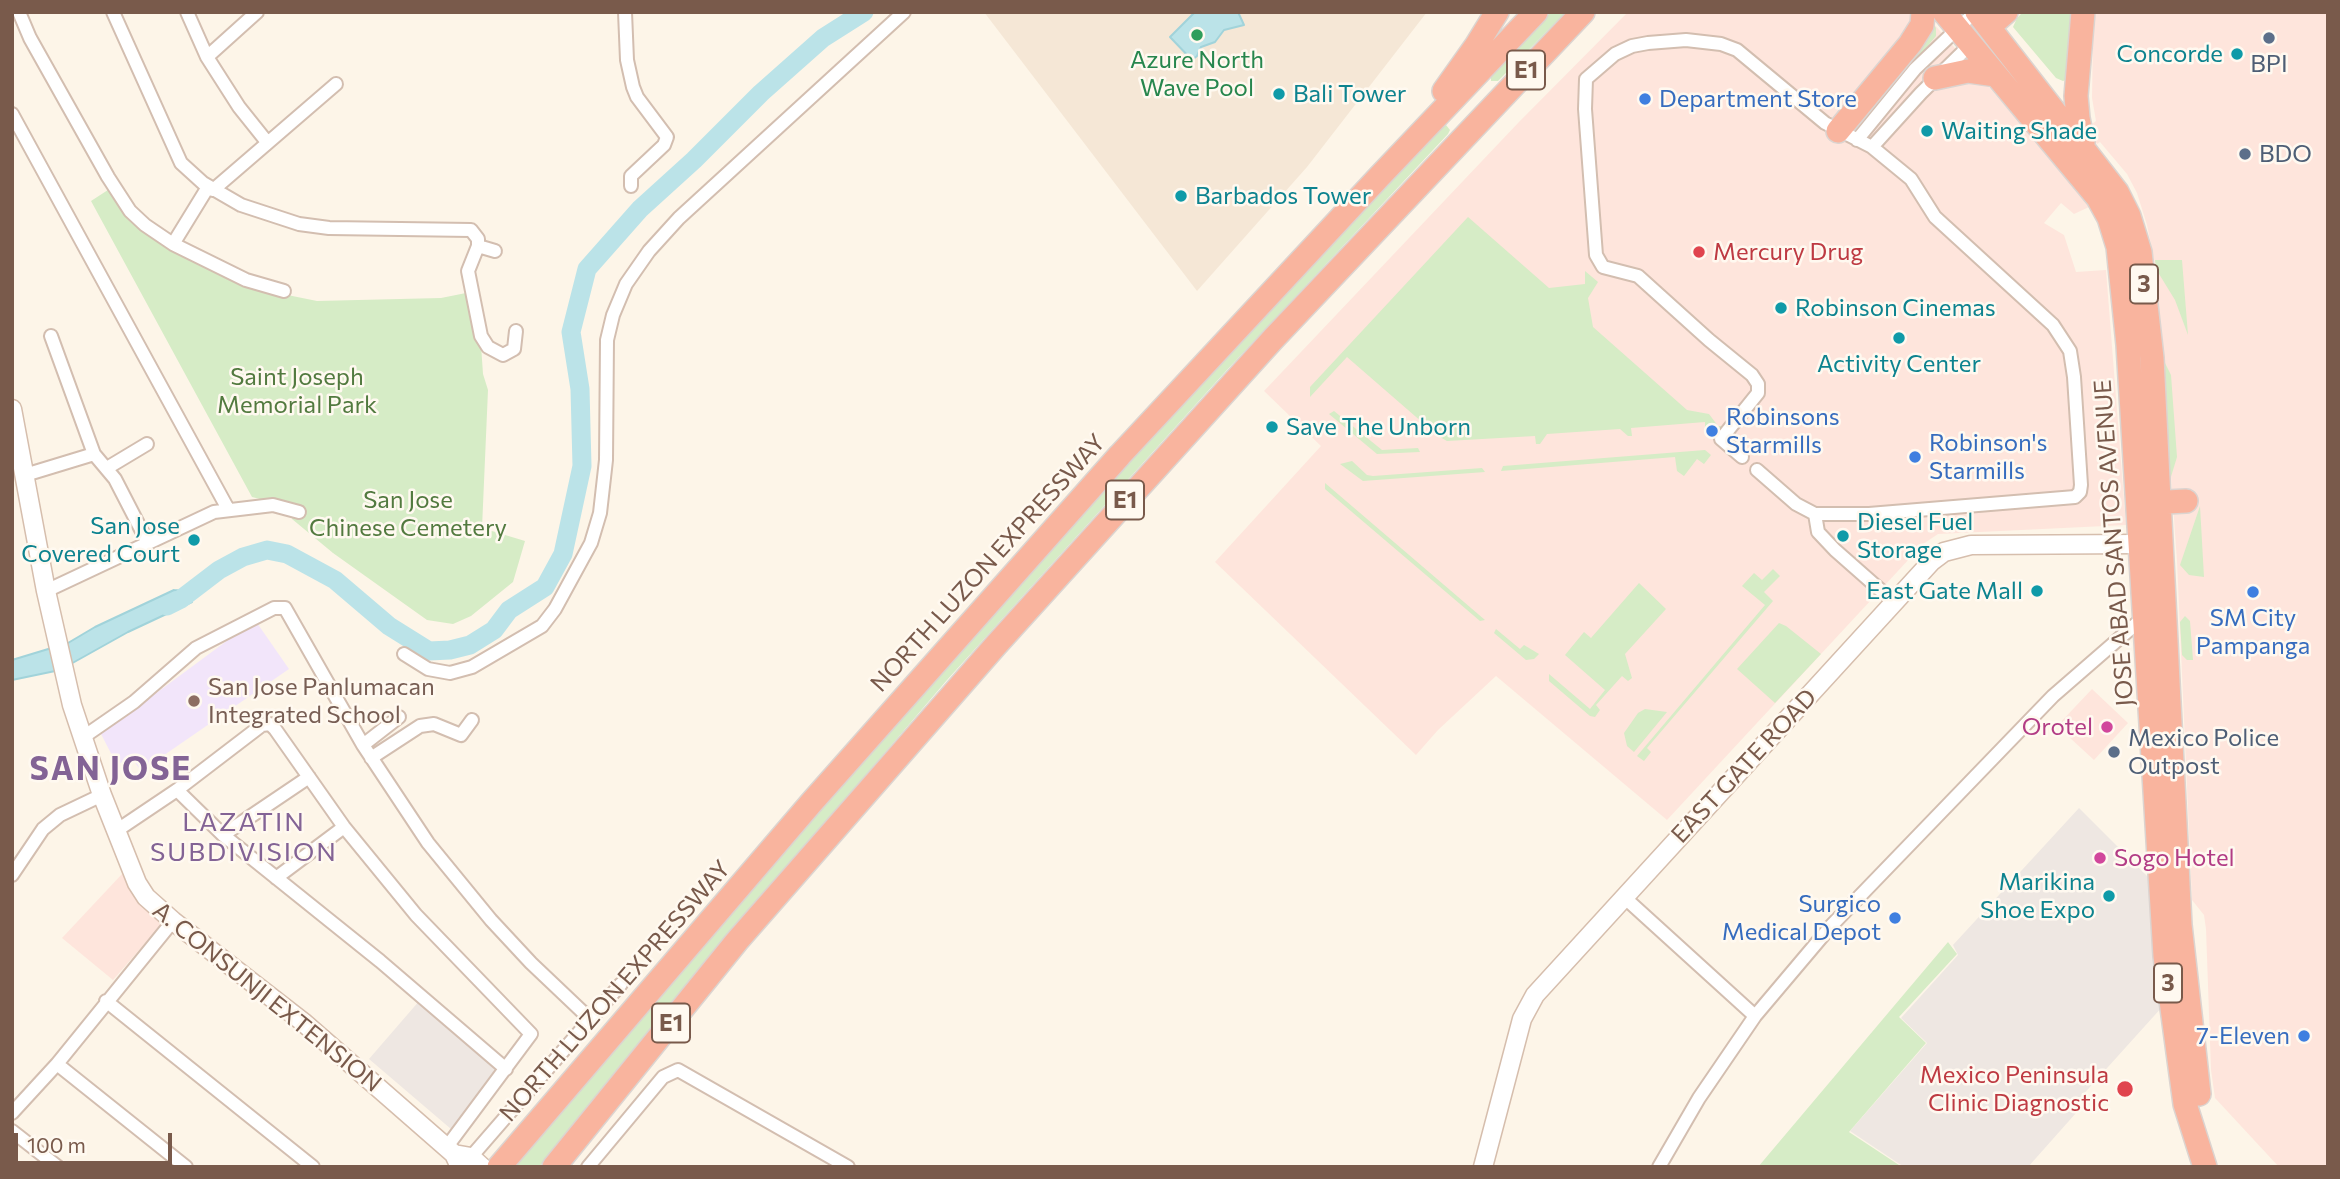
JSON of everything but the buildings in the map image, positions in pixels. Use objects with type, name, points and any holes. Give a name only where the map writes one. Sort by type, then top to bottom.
[{"type":"highway","points":[[1379,177],[1447,88],[1497,12]]},
{"type":"highway","name":"NORTH LUZON EXPRESSWAY","points":[[503,1162],[812,802],[1119,455],[1536,12]]},
{"type":"highway","name":"E1","points":[[554,1167],[746,931],[1014,625],[1273,338],[1583,12]]},
{"type":"highway","points":[[1847,136],[1922,25],[1923,12]]},
{"type":"highway","points":[[2084,12],[2076,96],[2085,150]]},
{"type":"highway","name":"JOSE ABAD SANTOS AVENUE","points":[[1987,16],[2123,202],[2140,252],[2152,358],[2153,503],[2165,795],[2176,977],[2206,1167]]},
{"type":"highway","name":"JOSE ABAD SANTOS AVENUE","points":[[1957,28],[2098,198],[2109,218],[2120,254],[2150,692],[2165,795]]},
{"type":"highway","points":[[1935,78],[1968,71],[1996,75]]},
{"type":"highway","points":[[2128,345],[2142,383],[2153,503],[2154,613],[2150,692]]},
{"type":"highway","points":[[2153,503],[2186,501]]},
{"type":"street","points":[[19,12],[30,38],[130,211],[173,244],[246,280],[284,291]]},
{"type":"street","points":[[113,12],[181,163],[211,189],[241,205],[299,224],[329,228],[471,230],[478,239],[478,246],[468,271],[478,325],[485,344],[503,355],[511,352],[515,347],[516,331]]},
{"type":"street","points":[[187,12],[207,57],[239,107],[267,142]]},
{"type":"street","points":[[207,57],[257,12]]},
{"type":"street","points":[[625,12],[627,60],[633,87],[637,97],[667,137],[664,145],[631,176],[631,186]]},
{"type":"street","points":[[404,654],[428,668],[450,673],[472,667],[541,626],[555,609],[591,543],[600,513],[606,460],[607,340],[613,315],[626,284],[649,251],[679,218],[904,12]]},
{"type":"street","points":[[1847,136],[1957,28],[1987,16]]},
{"type":"street","points":[[1872,148],[1935,78],[1957,28],[1987,16]]},
{"type":"street","points":[[1742,457],[1721,439],[1758,393],[1758,384],[1752,375],[1638,276],[1604,267],[1596,255],[1585,109],[1586,79],[1615,54],[1632,46],[1686,40],[1721,44],[1737,50],[1825,123],[1872,148],[1911,179],[1935,217],[2053,325],[2070,351],[2074,377],[2080,492],[2075,497],[1869,514],[1815,514],[1796,504],[1757,470]]},
{"type":"street","points":[[173,244],[211,189],[335,84]]},
{"type":"street","points":[[12,114],[229,509]]},
{"type":"street","points":[[478,246],[495,251]]},
{"type":"street","points":[[51,336],[94,454],[107,468],[148,543]]},
{"type":"street","name":"A. CONSUNJI EXTENSION","points":[[12,409],[46,592],[64,671],[82,738],[137,883],[146,897],[173,921],[303,1022],[463,1158]]},
{"type":"street","points":[[107,468],[147,444]]},
{"type":"street","points":[[25,475],[94,454]]},
{"type":"street","points":[[46,592],[214,512],[273,505],[299,512]]},
{"type":"street","points":[[1815,514],[1818,531],[1835,550],[1894,602]]},
{"type":"street","name":"EAST GATE ROAD","points":[[1483,1167],[1528,1004],[1932,561],[1944,552],[1983,544],[2139,544]]},
{"type":"street","points":[[82,738],[134,702],[196,648],[274,608],[287,610],[363,745],[428,843],[470,897],[531,963],[590,1018]]},
{"type":"street","points":[[1659,1167],[1699,1098],[1755,1016],[1831,926],[2053,696],[2144,617]]},
{"type":"street","points":[[363,745],[400,718]]},
{"type":"street","points":[[372,758],[420,726],[434,724],[461,736],[472,720]]},
{"type":"street","points":[[116,831],[177,790],[262,726],[270,724],[344,827],[416,915],[530,1031],[530,1038],[506,1069],[463,1158]]},
{"type":"street","points":[[223,835],[309,777]]},
{"type":"street","points":[[177,790],[223,835],[380,961],[506,1069]]},
{"type":"street","points":[[12,875],[43,829],[60,815],[102,795]]},
{"type":"street","points":[[275,878],[344,827]]},
{"type":"street","points":[[1624,897],[1755,1016]]},
{"type":"street","points":[[12,1113],[57,1064],[173,921]]},
{"type":"street","points":[[463,1158],[621,984]]},
{"type":"street","points":[[106,1001],[313,1167]]},
{"type":"street","points":[[57,1064],[186,1167]]},
{"type":"street","points":[[588,1167],[663,1077],[678,1070],[848,1167]]},
{"type":"street","points":[[12,1131],[58,1167]]},
{"type":"shaded area","points":[[984,12],[1427,12],[1307,167],[1197,291]]},
{"type":"shaded area","name":"Robinsons Starmills","points":[[1628,12],[1921,12],[1933,23],[2070,180],[2089,207],[2074,214],[2061,203],[2044,223],[2064,235],[2076,272],[2106,270],[2126,525],[1938,534],[1923,544],[1667,820],[1496,676],[1438,730],[1416,755],[1215,562],[1321,446],[1264,391],[1518,123]]},
{"type":"shaded area","name":"SM City Pampanga","points":[[2096,12],[2328,12],[2328,1167],[2279,1167],[2215,1098],[2211,1070],[2206,929],[2204,915],[2192,900],[2177,561],[2156,269],[2137,193],[2127,174],[2100,142],[2097,144],[2094,139],[2092,124],[2096,121],[2092,98],[2093,33]]},
{"type":"shaded area","name":"San Jose Panlumacan Integrated School","points":[[255,620],[289,669],[141,771],[131,757],[117,765],[101,734]]},
{"type":"shaded area","points":[[2092,689],[2128,723],[2094,760],[2057,726]]},
{"type":"shaded area","points":[[2079,808],[2153,882],[2163,1006],[2071,1108],[2076,1113],[2028,1167],[1904,1167],[1850,1131],[1927,1043],[1901,1018],[1958,955],[1953,945]]},
{"type":"shaded area","points":[[122,874],[161,925],[113,980],[62,938]]},
{"type":"shaded area","points":[[420,1000],[502,1069],[451,1129],[369,1059]]},
{"type":"green space","points":[[1551,12],[1566,12],[1498,81],[1491,81],[1491,75]]},
{"type":"green space","points":[[2023,12],[2076,12],[2070,78],[2063,81],[2056,78],[2013,27]]},
{"type":"green space","points":[[1933,23],[1936,36],[1855,133],[1850,128]]},
{"type":"green space","points":[[1446,125],[1450,130],[1448,134],[1226,371],[947,680],[671,1003],[539,1167],[515,1166],[862,763],[1107,487],[1217,365]]},
{"type":"green space","name":"Saint Joseph Memorial Park","points":[[111,188],[135,224],[243,286],[317,301],[441,298],[466,293],[481,345],[483,374],[488,390],[482,528],[525,541],[513,582],[471,616],[453,624],[427,620],[333,553],[292,519],[295,508],[252,497],[91,201]]},
{"type":"green space","points":[[1468,217],[1549,288],[1585,284],[1585,271],[1598,282],[1588,298],[1593,327],[1687,410],[1709,414],[1718,426],[1722,426],[1717,432],[1705,430],[1705,422],[1631,428],[1632,436],[1620,429],[1547,434],[1540,444],[1536,444],[1535,436],[1447,441],[1347,357],[1310,397],[1310,387]]},
{"type":"green space","points":[[2155,260],[2182,260],[2188,335],[2175,300],[2156,269]]},
{"type":"green space","points":[[2164,361],[2171,375],[2177,457],[2170,480]]},
{"type":"green space","points":[[1334,411],[1382,450],[1418,448],[1420,452],[1377,454],[1329,414]]},
{"type":"green space","points":[[1705,450],[1711,455],[1704,464],[1697,459],[1684,476],[1677,471],[1675,457],[1501,471],[1503,466]]},
{"type":"green space","points":[[1352,461],[1367,475],[1373,476],[1482,468],[1485,472],[1363,481],[1340,464]]},
{"type":"green space","points":[[1325,483],[1485,620],[1480,621],[1325,489]]},
{"type":"green space","points":[[2200,506],[2204,577],[2189,575],[2180,565]]},
{"type":"green space","points":[[1773,569],[1780,576],[1764,592],[1773,601],[1647,748],[1651,752],[1644,761],[1637,756],[1765,605],[1742,586],[1754,573],[1762,580]]},
{"type":"green space","points":[[1639,583],[1666,609],[1625,654],[1632,678],[1628,681],[1622,676],[1596,705],[1600,710],[1595,717],[1590,716],[1549,681],[1549,674],[1590,709],[1605,690],[1565,655],[1584,632],[1591,638]]},
{"type":"green space","points":[[2185,616],[2190,621],[2193,660],[2187,660],[2182,655],[2180,622]]},
{"type":"green space","points":[[1779,623],[1821,654],[1775,703],[1737,669]]},
{"type":"green space","points":[[1496,629],[1520,649],[1524,645],[1539,654],[1534,659],[1526,660],[1494,633]]},
{"type":"green space","points":[[1645,709],[1667,712],[1634,752],[1627,746],[1624,733],[1638,713]]},
{"type":"green space","points":[[1948,942],[1957,954],[1899,1017],[1926,1043],[1849,1132],[1902,1167],[1758,1167]]},
{"type":"water","name":"Azure North Wave Pool","points":[[1195,12],[1238,12],[1244,25],[1224,30],[1215,42],[1201,47],[1192,60],[1170,37]]},
{"type":"water","points":[[174,590],[185,591],[192,602],[128,632],[60,670],[12,680],[12,660],[68,643],[95,627]]},
{"type":"waterway","points":[[167,606],[181,599],[219,570],[243,557],[267,550],[287,554],[335,580],[389,626],[429,651],[450,650],[470,645],[494,630],[509,610],[545,587],[563,554],[582,466],[580,389],[571,332],[587,269],[640,209],[761,93],[823,38],[864,12]]},
{"type":"place","name":"Azure North Wave Pool","points":[[1197,35]]},
{"type":"place","name":"BPI","points":[[2269,38]]},
{"type":"place","name":"Concorde","points":[[2237,54]]},
{"type":"place","name":"Bali Tower","points":[[1279,94]]},
{"type":"place","name":"Department Store","points":[[1645,99]]},
{"type":"place","name":"Waiting Shade","points":[[1927,131]]},
{"type":"place","name":"BDO","points":[[2245,154]]},
{"type":"place","name":"Barbados Tower","points":[[1181,196]]},
{"type":"place","name":"Mercury Drug","points":[[1699,252]]},
{"type":"place","name":"Robinson Cinemas","points":[[1781,308]]},
{"type":"place","name":"Activity Center","points":[[1899,338]]},
{"type":"place","name":"Save The Unborn","points":[[1272,427]]},
{"type":"place","name":"Robinsons Starmills","points":[[1712,431]]},
{"type":"place","name":"Robinson's Starmills","points":[[1915,457]]},
{"type":"place","name":"Diesel Fuel Storage","points":[[1843,536]]},
{"type":"place","name":"San Jose Covered Court","points":[[194,540]]},
{"type":"place","name":"East Gate Mall","points":[[2037,591]]},
{"type":"place","name":"SM City Pampanga","points":[[2253,592]]},
{"type":"place","name":"San Jose Panlumacan Integrated School","points":[[194,701]]},
{"type":"place","name":"Orotel","points":[[2107,727]]},
{"type":"place","name":"Mexico Police Outpost","points":[[2114,752]]},
{"type":"place","name":"Sogo Hotel","points":[[2100,858]]},
{"type":"place","name":"Marikina Shoe Expo","points":[[2109,896]]},
{"type":"place","name":"Surgico Medical Depot","points":[[1895,918]]},
{"type":"place","name":"7-Eleven","points":[[2304,1036]]},
{"type":"place","name":"Mexico Peninsula Clinic Diagnostic","points":[[2125,1089]]},
{"type":"district","name":"SAN JOSE","points":[[111,769]]},
{"type":"district","name":"LAZATIN SUBDIVISION","points":[[244,837]]},
{"type":"park label","name":"San Jose Chinese Cemetery","points":[[408,514]]}]
